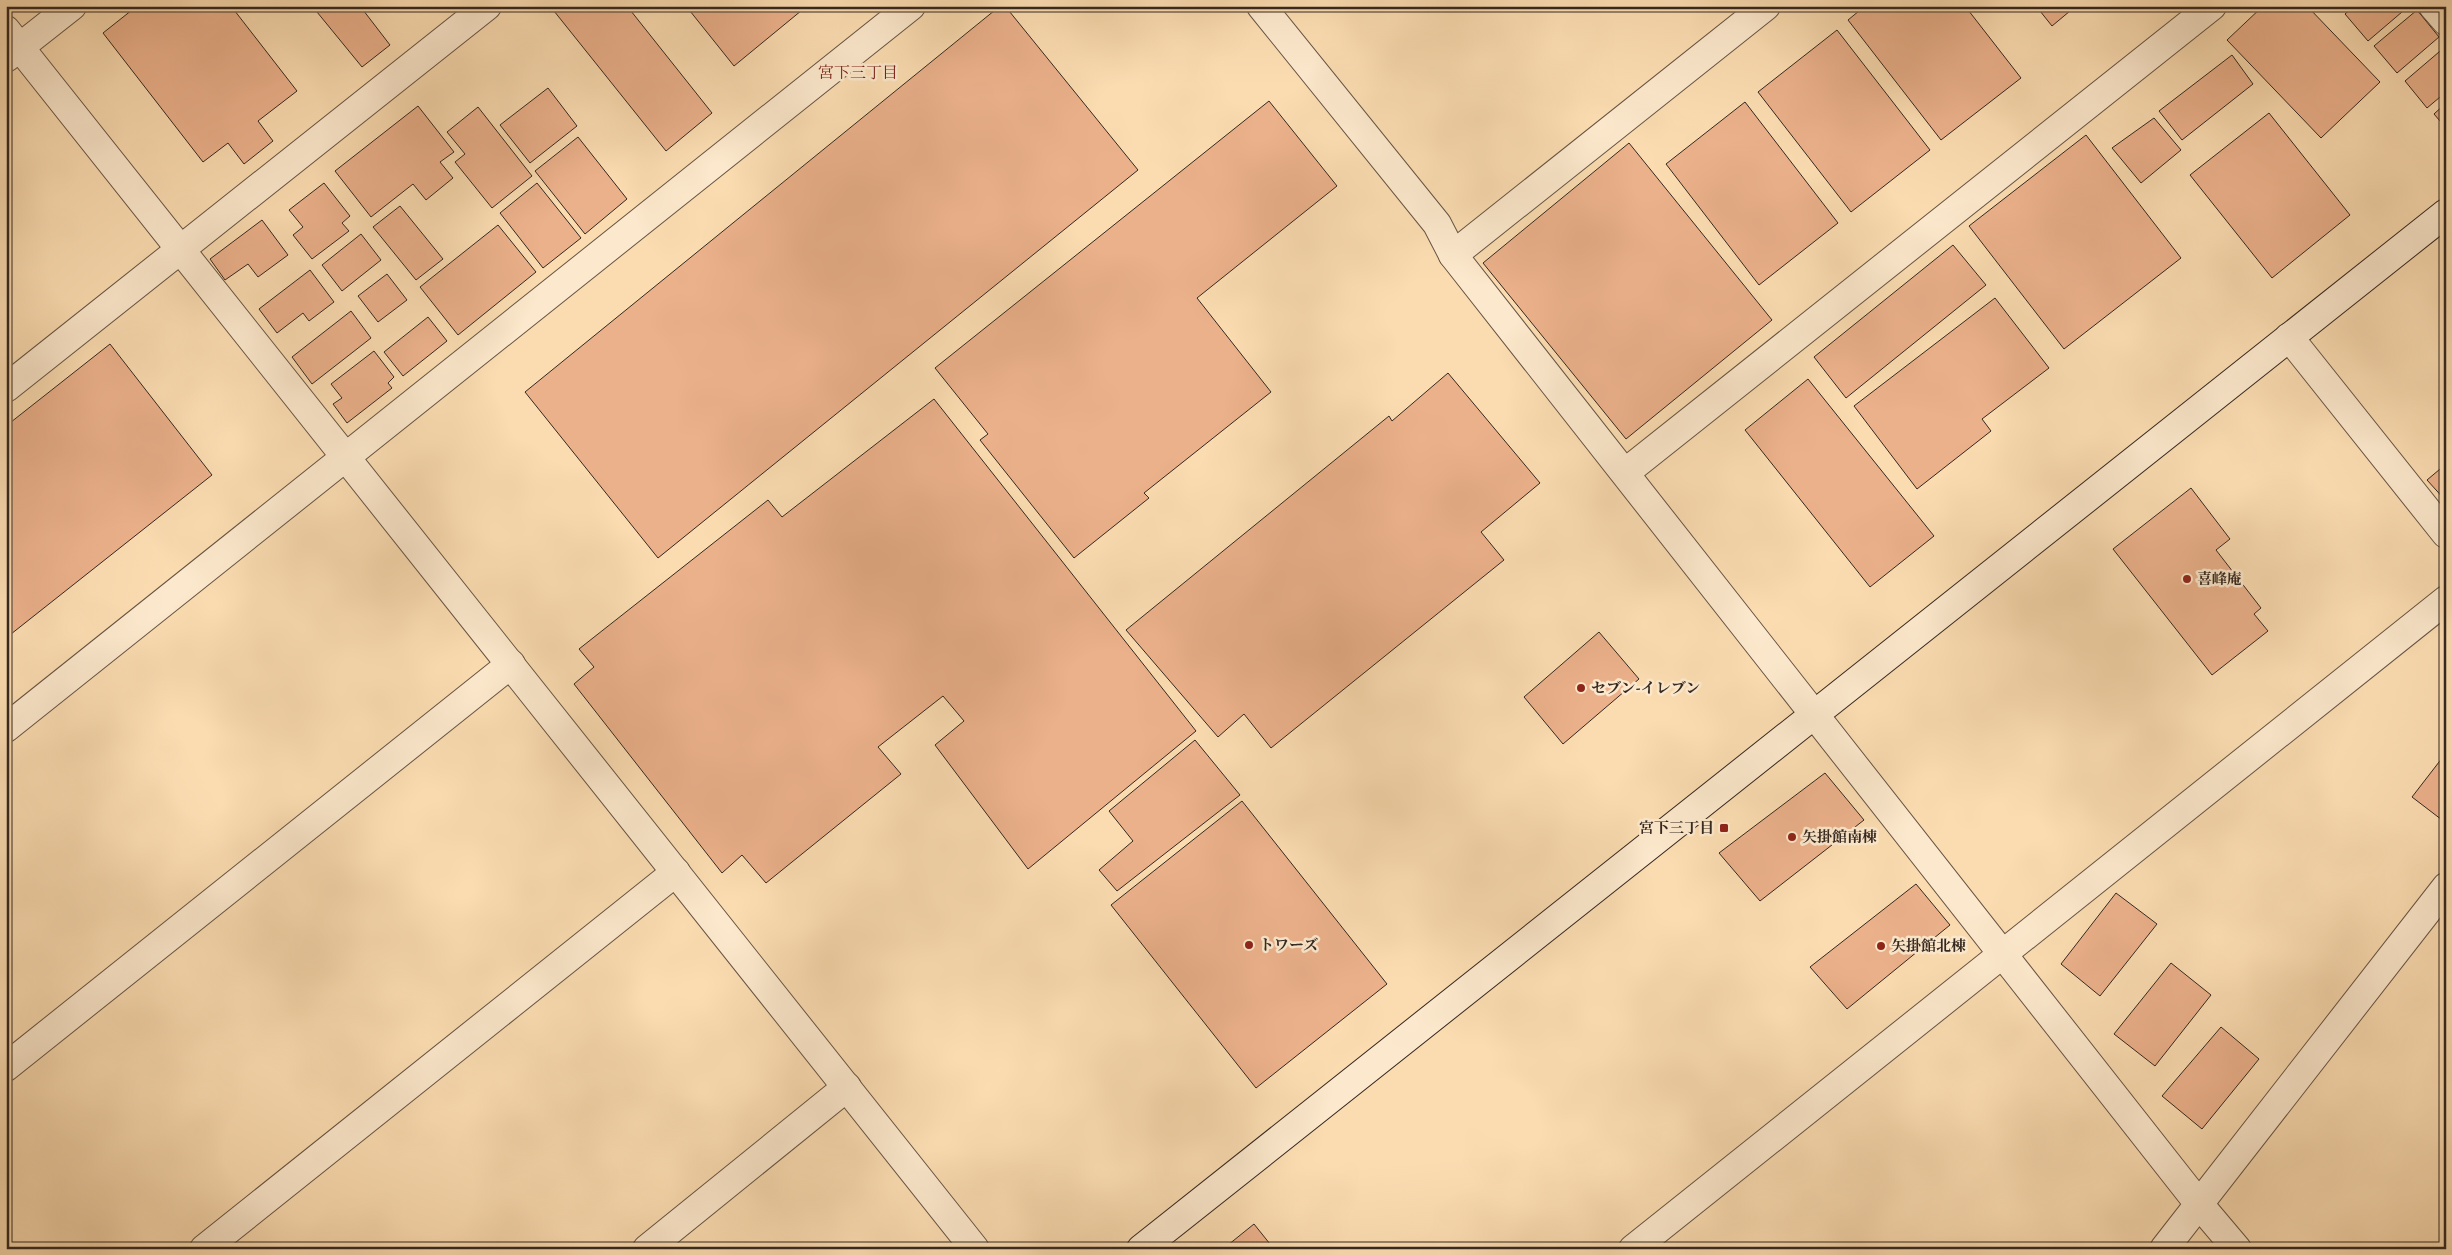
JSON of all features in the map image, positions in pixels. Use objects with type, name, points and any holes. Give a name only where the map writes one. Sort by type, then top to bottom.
[{"type":"street","points":[[72,6],[11,45],[181,249],[975,1249]]},
{"type":"street","points":[[6,388],[487,6]]},
{"type":"street","points":[[6,728],[911,6]]},
{"type":"street","points":[[1260,6],[1437,224],[1453,255],[2004,952],[2200,1204],[2238,1249]]},
{"type":"street","points":[[1453,255],[1766,6]]},
{"type":"street","points":[[1626,472],[2212,6]]},
{"type":"street","points":[[2433,6],[2446,21]]},
{"type":"street","points":[[1142,1249],[1814,713],[2446,213]]},
{"type":"street","points":[[2289,337],[2446,534]]},
{"type":"street","points":[[1633,1249],[2446,600]]},
{"type":"street","points":[[6,1067],[511,664]]},
{"type":"street","points":[[204,1249],[676,872]]},
{"type":"street","points":[[2164,1249],[2446,887]]},
{"type":"street","points":[[647,1249],[847,1087]]},
{"type":"building","points":[[137,6],[231,6],[297,91],[258,121],[273,141],[244,164],[228,143],[203,162],[103,33]]},
{"type":"building","points":[[324,6],[360,6],[390,45],[362,67],[317,12]]},
{"type":"building","points":[[550,6],[627,6],[712,113],[666,151]]},
{"type":"building","points":[[686,6],[807,6],[734,66]]},
{"type":"building","points":[[1000,6],[1005,6],[1138,170],[658,558],[525,392]]},
{"type":"building","points":[[1865,6],[1965,6],[2021,78],[1941,140],[1848,20]]},
{"type":"building","points":[[2036,6],[2076,6],[2052,26]]},
{"type":"building","points":[[2263,6],[2307,6],[2380,82],[2321,138],[2227,40]]},
{"type":"building","points":[[2354,6],[2409,6],[2368,41],[2345,14]]},
{"type":"building","points":[[2417,10],[2439,37],[2397,73],[2374,46]]},
{"type":"building","points":[[1837,30],[1930,150],[1851,212],[1758,92]]},
{"type":"building","points":[[2446,46],[2446,92],[2427,108],[2405,81]]},
{"type":"building","points":[[2232,55],[2253,84],[2182,140],[2159,111]]},
{"type":"building","points":[[548,88],[577,126],[530,163],[500,125]]},
{"type":"building","points":[[1269,101],[1337,186],[1197,298],[1271,392],[1144,493],[1149,498],[1074,558],[980,440],[988,434],[935,368]]},
{"type":"building","points":[[1745,102],[1838,223],[1759,285],[1666,164]]},
{"type":"building","points":[[2446,103],[2446,128],[2434,114]]},
{"type":"building","points":[[418,106],[454,152],[440,162],[453,178],[426,200],[413,184],[371,217],[335,171]]},
{"type":"building","points":[[478,107],[532,176],[492,208],[455,162],[465,154],[447,132]]},
{"type":"building","points":[[2269,113],[2350,215],[2272,278],[2190,175]]},
{"type":"building","points":[[2154,118],[2181,150],[2141,183],[2112,148]]},
{"type":"building","points":[[2086,135],[2181,258],[2064,349],[1969,226]]},
{"type":"building","points":[[578,137],[627,199],[585,234],[535,171]]},
{"type":"building","points":[[1629,143],[1772,320],[1626,439],[1483,263]]},
{"type":"building","points":[[324,183],[350,216],[342,223],[349,231],[312,259],[293,235],[303,227],[289,210]]},
{"type":"building","points":[[537,183],[581,238],[543,268],[500,213]]},
{"type":"building","points":[[400,206],[443,259],[416,280],[373,227]]},
{"type":"building","points":[[262,220],[288,255],[258,277],[248,264],[225,280],[210,259]]},
{"type":"building","points":[[498,225],[536,272],[458,335],[420,287]]},
{"type":"building","points":[[361,234],[381,260],[342,291],[322,265]]},
{"type":"building","points":[[1953,245],[1986,285],[1846,398],[1814,357]]},
{"type":"building","points":[[310,270],[334,302],[309,321],[303,313],[277,333],[259,309]]},
{"type":"building","points":[[387,274],[407,300],[378,322],[358,296]]},
{"type":"building","points":[[1995,298],[2049,368],[1982,419],[1991,431],[1917,489],[1854,406]]},
{"type":"building","points":[[351,311],[371,338],[312,384],[292,357]]},
{"type":"building","points":[[428,317],[447,341],[403,376],[384,352]]},
{"type":"building","points":[[110,344],[212,475],[6,638],[6,426]]},
{"type":"building","points":[[374,351],[394,377],[388,383],[392,388],[347,423],[333,404],[342,398],[331,384]]},
{"type":"building","points":[[1448,373],[1540,483],[1481,532],[1504,560],[1271,748],[1244,714],[1218,737],[1126,630],[1389,416],[1392,421]]},
{"type":"building","points":[[1808,379],[1934,536],[1870,587],[1745,430]]},
{"type":"building","points":[[934,399],[1196,731],[1028,869],[935,745],[964,721],[943,696],[878,747],[901,774],[766,883],[742,855],[722,873],[574,684],[594,667],[579,649],[768,500],[782,517]]},
{"type":"building","points":[[2446,464],[2446,501],[2427,480]]},
{"type":"building","name":"喜峰庵","points":[[2191,488],[2230,539],[2216,550],[2261,608],[2254,614],[2268,631],[2212,675],[2113,549]]},
{"type":"building","name":"セブン-イレブン","points":[[1599,632],[1639,679],[1563,744],[1524,697]]},
{"type":"building","points":[[1195,740],[1240,795],[1117,891],[1099,870],[1133,841],[1109,811]]},
{"type":"building","points":[[2446,753],[2446,823],[2412,797]]},
{"type":"building","name":"矢掛館南棟","points":[[1825,773],[1864,820],[1760,901],[1719,853]]},
{"type":"building","name":"トワーズ","points":[[1242,801],[1387,984],[1256,1088],[1111,905]]},
{"type":"building","name":"矢掛館北棟","points":[[1916,884],[1950,925],[1847,1009],[1810,967]]},
{"type":"building","points":[[2116,893],[2157,924],[2100,996],[2061,964]]},
{"type":"building","points":[[2171,963],[2211,995],[2155,1066],[2114,1034]]},
{"type":"building","points":[[2221,1027],[2259,1059],[2202,1129],[2162,1096]]},
{"type":"building","points":[[1254,1224],[1274,1249],[1223,1249]]},
{"type":"place","name":"喜峰庵","points":[[2187,579]]},
{"type":"place","name":"セブン-イレブン","points":[[1581,688]]},
{"type":"place","name":"宮下三丁目","points":[[1724,828]]},
{"type":"place","name":"矢掛館南棟","points":[[1792,837]]},
{"type":"place","name":"トワーズ","points":[[1249,945]]},
{"type":"place","name":"矢掛館北棟","points":[[1881,946]]},
{"type":"district","name":"宮下三丁目","points":[[858,72]]}]
